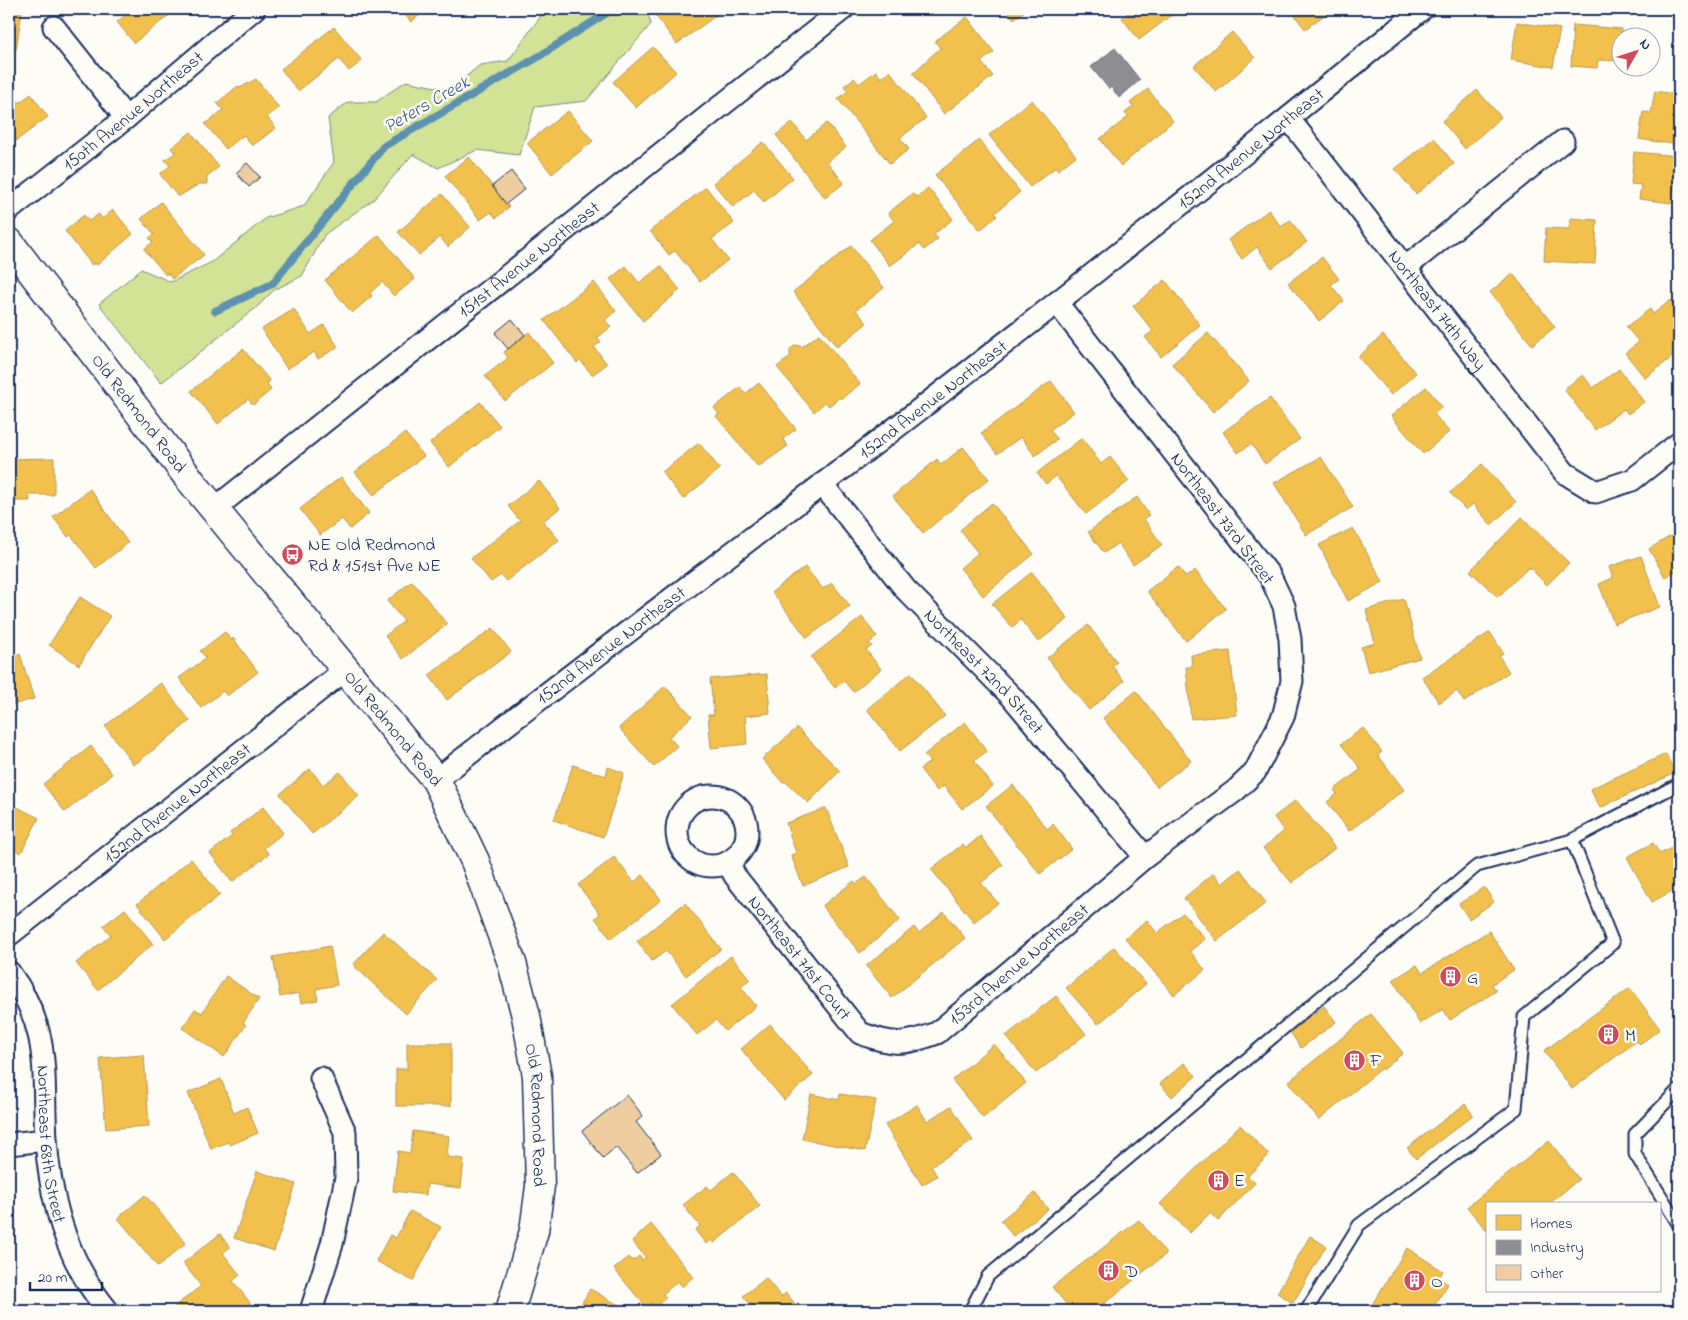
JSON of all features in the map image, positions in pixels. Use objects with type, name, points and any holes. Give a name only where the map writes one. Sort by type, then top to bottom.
[{"type":"main road","name":"Old Redmond Road","points":[[9,242],[214,509],[436,780],[475,861],[512,963],[526,1016],[537,1076],[540,1186],[534,1231],[510,1311]]},
{"type":"street","name":"150th Avenue Northeast","points":[[9,210],[126,118],[254,9]]},
{"type":"street","name":"151st Avenue Northeast","points":[[214,509],[843,9]]},
{"type":"street","name":"152nd Avenue Northeast","points":[[436,780],[556,686],[1057,304],[1289,119],[1422,9]]},
{"type":"street","points":[[54,27],[126,118]]},
{"type":"street","name":"Northeast 74th Way","points":[[1289,119],[1565,473],[1596,492],[1632,480],[1679,443]]},
{"type":"street","points":[[1405,268],[1563,141]]},
{"type":"street","name":"Northeast 73rd Street","points":[[1057,304],[1270,576],[1284,606],[1290,639],[1292,680],[1283,718],[1255,772],[1235,791],[1144,857]]},
{"type":"street","name":"Northeast 72nd Street","points":[[822,484],[906,590],[1012,697],[1144,857]]},
{"type":"street","name":"152nd Avenue Northeast","points":[[9,935],[345,670]]},
{"type":"street","name":"153rd Avenue Northeast","points":[[881,1042],[910,1043],[938,1033],[1144,857]]},
{"type":"street","name":"Northeast 71st Court","points":[[728,863],[735,876],[841,1011],[860,1033],[881,1042]]},
{"type":"street","name":"Northeast 68th Street","points":[[9,972],[30,1005],[43,1051],[46,1140],[55,1202],[73,1259],[108,1311]]},
{"type":"street","points":[[311,1311],[332,1244],[346,1178],[345,1132],[321,1078]]},
{"type":"street","points":[[9,1144],[46,1140]]},
{"type":"lane","points":[[970,1311],[988,1276],[1477,866],[1572,840],[1679,784]]},
{"type":"lane","points":[[1306,1311],[1359,1225],[1516,1109],[1524,1017],[1613,942],[1572,840]]},
{"type":"lane","points":[[1679,1089],[1634,1134],[1635,1154],[1679,1225]]},
{"type":"green space","points":[[546,9],[646,9],[651,24],[586,101],[535,107],[519,155],[477,150],[438,168],[413,154],[374,199],[325,234],[302,276],[274,290],[257,307],[161,383],[99,304],[141,269],[171,282],[212,262],[266,218],[304,206],[334,162],[328,118],[348,102],[376,102],[406,81],[450,90],[480,65],[508,61]]},
{"type":"building: Homes","points":[[9,9],[22,11],[16,50],[11,49],[9,60]]},
{"type":"building: Homes","points":[[130,9],[177,9],[134,43],[117,22],[132,10]]},
{"type":"building: Homes","points":[[400,9],[427,9],[411,22]]},
{"type":"building: Homes","points":[[658,9],[714,9],[718,14],[677,44],[653,12]]},
{"type":"building: Homes","points":[[1006,9],[1027,9],[1014,19]]},
{"type":"building: Homes","points":[[1133,9],[1180,9],[1139,40],[1122,18]]},
{"type":"building: Homes","points":[[1290,9],[1324,9],[1327,13],[1305,29]]},
{"type":"building: Homes","points":[[967,17],[994,52],[981,62],[993,76],[944,114],[913,73],[940,48],[935,41]]},
{"type":"building: Homes","points":[[1517,22],[1560,29],[1553,67],[1511,60]]},
{"type":"building: Homes","points":[[1573,25],[1610,28],[1610,61],[1598,60],[1597,68],[1571,66]]},
{"type":"building: Homes","points":[[334,27],[362,61],[349,71],[339,59],[298,91],[281,69]]},
{"type":"building: Homes","points":[[1232,32],[1255,58],[1216,92],[1194,66]]},
{"type":"building: Homes","points":[[653,47],[676,72],[636,108],[613,82]]},
{"type":"building: Homes","points":[[876,71],[881,78],[890,71],[926,118],[900,138],[909,149],[890,164],[838,99],[848,91],[844,86],[854,78],[859,84]]},
{"type":"building: Homes","points":[[256,79],[279,108],[267,117],[276,128],[252,146],[244,135],[226,149],[205,124],[223,110],[217,103],[238,86],[240,88]]},
{"type":"building: Homes","points":[[1148,89],[1173,121],[1121,166],[1100,139],[1128,117],[1125,113],[1133,107],[1130,103]]},
{"type":"building: Homes","points":[[1477,90],[1501,117],[1465,149],[1442,121]]},
{"type":"building: Homes","points":[[1655,91],[1679,95],[1679,145],[1639,139],[1643,112],[1651,113]]},
{"type":"building: Homes","points":[[13,94],[19,103],[31,94],[48,117],[9,146],[9,97]]},
{"type":"building: Homes","points":[[1032,100],[1076,156],[1058,170],[1056,167],[1030,187],[989,135]]},
{"type":"building: Homes","points":[[568,111],[593,141],[552,174],[527,143]]},
{"type":"building: Homes","points":[[792,122],[806,140],[827,123],[846,147],[827,162],[844,183],[825,198],[776,135]]},
{"type":"building: Homes","points":[[191,132],[219,167],[207,176],[207,184],[199,184],[178,197],[160,174],[170,166],[165,160],[175,153],[171,148]]},
{"type":"building: Homes","points":[[1434,138],[1454,164],[1416,194],[1395,169]]},
{"type":"building: Homes","points":[[979,140],[1020,192],[995,213],[997,216],[980,230],[935,175]]},
{"type":"building: Homes","points":[[763,142],[793,178],[764,202],[754,190],[733,207],[713,183]]},
{"type":"building: Homes","points":[[1634,152],[1678,156],[1672,203],[1639,199],[1641,185],[1631,184]]},
{"type":"building: Homes","points":[[469,157],[509,207],[496,218],[491,212],[480,220],[445,176]]},
{"type":"building: Homes","points":[[706,187],[734,223],[712,239],[728,260],[700,282],[675,251],[669,255],[650,231]]},
{"type":"building: Homes","points":[[928,188],[953,219],[934,234],[938,239],[924,250],[919,244],[890,266],[870,240],[894,221],[888,213],[912,194],[917,197]]},
{"type":"building: Homes","points":[[442,194],[470,227],[448,247],[440,237],[419,255],[398,232]]},
{"type":"building: Homes","points":[[161,202],[204,255],[172,279],[168,273],[166,275],[144,249],[153,242],[149,238],[154,234],[141,219]]},
{"type":"building: Homes","points":[[113,210],[133,234],[97,265],[95,263],[92,265],[65,231],[84,215],[89,221],[99,214],[102,219]]},
{"type":"building: Homes","points":[[1269,210],[1281,227],[1290,220],[1307,242],[1272,268],[1257,247],[1242,259],[1228,240]]},
{"type":"building: Homes","points":[[1570,218],[1597,220],[1595,264],[1544,261],[1546,228],[1569,229]]},
{"type":"building: Homes","points":[[379,235],[415,279],[394,296],[382,282],[370,293],[372,296],[352,313],[325,280]]},
{"type":"building: Homes","points":[[851,246],[884,288],[856,310],[867,323],[837,347],[793,292]]},
{"type":"building: Homes","points":[[1322,257],[1339,279],[1331,285],[1344,301],[1319,321],[1288,283]]},
{"type":"building: Homes","points":[[626,266],[639,283],[661,266],[680,290],[643,321],[610,279]]},
{"type":"building: Homes","points":[[1513,274],[1555,327],[1532,345],[1490,292]]},
{"type":"building: Homes","points":[[1165,280],[1200,325],[1161,357],[1145,337],[1153,331],[1133,306]]},
{"type":"building: Homes","points":[[594,282],[616,311],[605,320],[611,327],[597,338],[601,342],[594,347],[607,364],[592,375],[580,360],[577,363],[544,320]]},
{"type":"building: Homes","points":[[1671,300],[1679,311],[1679,352],[1645,378],[1625,353],[1639,342],[1626,327],[1650,309],[1653,314]]},
{"type":"building: Homes","points":[[294,309],[310,334],[324,325],[338,347],[318,359],[314,352],[287,369],[262,329]]},
{"type":"building: Homes","points":[[529,332],[553,363],[505,401],[485,376],[508,358],[504,352]]},
{"type":"building: Homes","points":[[1208,333],[1249,381],[1213,412],[1172,364]]},
{"type":"building: Homes","points":[[819,334],[860,384],[841,399],[840,397],[829,406],[825,402],[814,412],[777,367],[790,357],[790,349],[796,345],[802,347]]},
{"type":"building: Homes","points":[[1383,335],[1416,373],[1391,395],[1358,357]]},
{"type":"building: Homes","points":[[243,349],[270,381],[267,384],[271,390],[253,405],[248,399],[218,424],[191,391]]},
{"type":"building: Homes","points":[[1619,369],[1644,402],[1628,414],[1624,409],[1595,430],[1564,389],[1583,375],[1593,388]]},
{"type":"building: Homes","points":[[1051,381],[1074,412],[1050,430],[1057,439],[1035,456],[1021,437],[997,454],[981,433]]},
{"type":"building: Homes","points":[[759,383],[796,429],[783,439],[788,446],[758,467],[716,416],[719,414],[714,408],[740,387],[745,394]]},
{"type":"building: Homes","points":[[1426,387],[1442,407],[1434,414],[1449,432],[1423,454],[1391,416]]},
{"type":"building: Homes","points":[[1270,398],[1300,439],[1265,464],[1251,444],[1238,453],[1223,432]]},
{"type":"building: Homes","points":[[480,402],[500,426],[449,467],[430,443]]},
{"type":"building: Homes","points":[[405,433],[424,456],[374,495],[355,472]]},
{"type":"building: Homes","points":[[1082,438],[1101,464],[1110,457],[1129,481],[1086,514],[1056,476],[1046,484],[1037,473]]},
{"type":"building: Homes","points":[[699,443],[720,469],[683,499],[662,472]]},
{"type":"building: Homes","points":[[963,447],[989,479],[923,533],[893,496],[937,459],[941,465]]},
{"type":"building: Homes","points":[[1321,457],[1353,507],[1306,535],[1274,483]]},
{"type":"building: Homes","points":[[54,458],[54,495],[29,495],[30,501],[10,501],[9,507],[9,459]]},
{"type":"building: Homes","points":[[1482,464],[1516,502],[1491,525],[1473,504],[1466,510],[1450,493]]},
{"type":"building: Homes","points":[[341,477],[369,513],[350,529],[342,519],[320,535],[300,509]]},
{"type":"building: Homes","points":[[539,481],[560,508],[543,521],[559,540],[506,581],[501,575],[491,582],[471,558],[520,521],[508,506]]},
{"type":"building: Homes","points":[[90,489],[128,543],[96,568],[71,535],[68,537],[53,517]]},
{"type":"building: Homes","points":[[1137,497],[1149,515],[1144,519],[1162,545],[1133,565],[1118,543],[1104,553],[1088,532]]},
{"type":"building: Homes","points":[[992,503],[1034,554],[983,596],[960,568],[978,553],[960,530]]},
{"type":"building: Homes","points":[[1522,517],[1569,563],[1547,585],[1529,567],[1498,597],[1470,571]]},
{"type":"building: Homes","points":[[1353,528],[1383,582],[1348,601],[1319,545]]},
{"type":"building: Homes","points":[[1679,531],[1679,569],[1665,577],[1649,549]]},
{"type":"building: Homes","points":[[1641,556],[1660,607],[1614,624],[1599,584],[1613,578],[1609,567]]},
{"type":"building: Homes","points":[[805,567],[823,589],[832,583],[850,606],[807,638],[772,592]]},
{"type":"building: Homes","points":[[1178,567],[1186,577],[1195,570],[1226,609],[1186,641],[1147,591]]},
{"type":"building: Homes","points":[[1032,572],[1068,619],[1038,642],[1021,620],[1012,627],[992,604]]},
{"type":"building: Homes","points":[[412,581],[447,624],[403,659],[385,636],[404,621],[387,601]]},
{"type":"building: Homes","points":[[80,597],[110,616],[79,665],[49,645]]},
{"type":"building: Homes","points":[[1404,599],[1420,658],[1368,672],[1361,647],[1375,643],[1366,610]]},
{"type":"building: Homes","points":[[862,617],[877,637],[869,643],[872,646],[866,650],[881,669],[853,692],[844,681],[835,688],[811,657]]},
{"type":"building: Homes","points":[[1088,625],[1117,662],[1112,666],[1124,681],[1089,710],[1047,658]]},
{"type":"building: Homes","points":[[493,628],[511,652],[447,700],[429,675]]},
{"type":"building: Homes","points":[[225,632],[231,640],[233,638],[258,672],[227,696],[223,691],[201,708],[179,678],[206,658],[200,651]]},
{"type":"building: Homes","points":[[1490,632],[1503,653],[1499,656],[1509,672],[1464,702],[1457,691],[1439,703],[1422,677]]},
{"type":"building: Homes","points":[[1230,651],[1237,715],[1191,719],[1186,667],[1192,667],[1191,655]]},
{"type":"building: Homes","points":[[20,654],[34,699],[9,706],[9,658]]},
{"type":"building: Homes","points":[[911,673],[945,716],[900,751],[867,709]]},
{"type":"building: Homes","points":[[767,674],[770,713],[745,716],[747,744],[711,748],[708,715],[714,715],[710,679]]},
{"type":"building: Homes","points":[[161,683],[190,721],[134,765],[105,726]]},
{"type":"building: Homes","points":[[665,686],[692,716],[669,737],[677,746],[654,767],[619,728]]},
{"type":"building: Homes","points":[[1136,691],[1191,761],[1157,787],[1103,718]]},
{"type":"building: Homes","points":[[965,722],[987,751],[974,761],[993,786],[962,809],[944,786],[937,791],[920,769],[930,762],[924,755]]},
{"type":"building: Homes","points":[[797,728],[840,771],[808,803],[785,781],[783,783],[762,759]]},
{"type":"building: Homes","points":[[1363,728],[1382,752],[1378,755],[1404,790],[1349,831],[1327,802],[1337,794],[1334,790],[1361,769],[1341,744]]},
{"type":"building: Homes","points":[[91,746],[112,774],[65,812],[43,784]]},
{"type":"building: Homes","points":[[1666,754],[1675,773],[1600,808],[1590,789]]},
{"type":"building: Homes","points":[[573,765],[606,776],[608,767],[624,773],[603,837],[554,820]]},
{"type":"building: Homes","points":[[310,769],[323,785],[340,772],[359,796],[312,834],[280,794]]},
{"type":"building: Homes","points":[[1013,785],[1047,829],[1053,824],[1072,849],[1040,874],[986,806]]},
{"type":"building: Homes","points":[[1296,800],[1335,848],[1292,883],[1263,848],[1284,831],[1274,817]]},
{"type":"building: Homes","points":[[9,803],[39,818],[21,853],[9,847]]},
{"type":"building: Homes","points":[[263,807],[283,833],[264,848],[269,854],[232,882],[210,853],[232,836],[230,833]]},
{"type":"building: Homes","points":[[826,808],[849,867],[803,886],[791,855],[796,853],[786,823]]},
{"type":"building: Homes","points":[[980,836],[1003,865],[981,883],[998,903],[974,922],[931,869],[963,844],[966,848]]},
{"type":"building: Homes","points":[[1653,843],[1660,854],[1679,844],[1679,895],[1676,889],[1652,902],[1627,857]]},
{"type":"building: Homes","points":[[614,857],[634,882],[643,875],[661,900],[611,939],[595,918],[600,914],[578,885]]},
{"type":"building: Homes","points":[[191,859],[220,895],[165,939],[137,904]]},
{"type":"building: Homes","points":[[1240,869],[1266,903],[1217,941],[1184,898],[1214,873],[1222,884]]},
{"type":"building: Homes","points":[[866,877],[900,920],[860,953],[822,906],[854,881],[856,884]]},
{"type":"building: Homes","points":[[1484,887],[1494,902],[1469,919],[1459,904]]},
{"type":"building: Homes","points":[[685,903],[721,949],[686,976],[666,951],[652,961],[637,941]]},
{"type":"building: Homes","points":[[125,909],[153,944],[98,990],[76,963],[111,935],[103,926]]},
{"type":"building: Homes","points":[[944,912],[965,938],[892,998],[866,966],[914,927],[919,933]]},
{"type":"building: Homes","points":[[1183,913],[1205,939],[1190,951],[1205,970],[1174,995],[1125,938],[1147,920],[1157,933]]},
{"type":"building: Homes","name":"G","points":[[1489,931],[1514,970],[1492,984],[1496,991],[1450,1020],[1443,1009],[1420,1024],[1393,980],[1417,965],[1422,973]]},
{"type":"building: Homes","points":[[383,932],[437,980],[406,1014],[353,965]]},
{"type":"building: Homes","points":[[330,946],[337,985],[316,989],[318,1000],[301,1003],[299,993],[280,997],[273,957]]},
{"type":"building: Homes","points":[[1114,947],[1146,984],[1098,1024],[1066,988]]},
{"type":"building: Homes","points":[[731,956],[750,979],[741,987],[756,1006],[725,1031],[716,1020],[697,1035],[672,1004]]},
{"type":"building: Homes","points":[[226,976],[259,999],[243,1023],[246,1025],[224,1057],[182,1028],[195,1009],[202,1013]]},
{"type":"building: Homes","name":"M","points":[[1630,988],[1660,1029],[1640,1044],[1637,1041],[1572,1089],[1544,1051]]},
{"type":"building: Homes","points":[[1056,996],[1086,1034],[1036,1073],[1006,1036]]},
{"type":"building: Homes","points":[[1324,1006],[1336,1022],[1301,1048],[1290,1032]]},
{"type":"building: Homes","name":"F","points":[[1371,1014],[1403,1053],[1319,1120],[1288,1082]]},
{"type":"building: Homes","points":[[770,1024],[813,1075],[784,1100],[741,1049]]},
{"type":"building: Homes","points":[[407,1043],[451,1043],[451,1106],[396,1106],[396,1069],[407,1069]]},
{"type":"building: Homes","points":[[994,1044],[1026,1083],[983,1118],[952,1080]]},
{"type":"building: Homes","points":[[144,1055],[149,1126],[106,1129],[100,1058]]},
{"type":"building: Homes","points":[[1184,1063],[1196,1076],[1172,1097],[1160,1084]]},
{"type":"building: Homes","points":[[221,1079],[234,1113],[247,1107],[258,1133],[230,1145],[228,1142],[211,1149],[188,1093]]},
{"type":"building: Homes","points":[[811,1094],[839,1100],[840,1094],[876,1100],[865,1151],[802,1139]]},
{"type":"building: Homes","points":[[1465,1104],[1473,1115],[1416,1159],[1407,1148]]},
{"type":"building: Homes","points":[[917,1105],[927,1121],[951,1106],[973,1141],[931,1166],[937,1176],[922,1185],[885,1125]]},
{"type":"building: Homes","name":"E","points":[[1240,1125],[1269,1155],[1248,1176],[1255,1183],[1218,1221],[1210,1213],[1190,1233],[1160,1204]]},
{"type":"building: Homes","points":[[413,1131],[449,1136],[447,1157],[464,1159],[461,1188],[427,1184],[426,1195],[393,1191],[398,1151],[410,1153]]},
{"type":"building: Homes","points":[[1549,1141],[1579,1179],[1551,1202],[1486,1202],[1486,1230],[1467,1207]]},
{"type":"building: Homes","points":[[257,1171],[296,1184],[274,1251],[234,1238]]},
{"type":"building: Homes","points":[[733,1172],[760,1206],[714,1243],[712,1240],[706,1244],[695,1230],[700,1226],[683,1205],[707,1186],[711,1190]]},
{"type":"building: Homes","points":[[1035,1193],[1048,1209],[1013,1236],[1001,1220]]},
{"type":"building: Homes","points":[[145,1195],[186,1243],[158,1267],[118,1218]]},
{"type":"building: Homes","points":[[410,1211],[441,1227],[413,1281],[376,1261],[390,1235],[396,1238]]},
{"type":"building: Homes","name":"D","points":[[1139,1220],[1166,1254],[1095,1311],[1072,1311],[1052,1287]]},
{"type":"building: Homes","points":[[651,1224],[693,1277],[682,1287],[678,1281],[663,1294],[666,1298],[655,1307],[651,1303],[646,1307],[614,1269],[629,1257],[633,1261],[639,1256],[642,1260],[646,1258],[632,1241]]},
{"type":"building: Homes","points":[[220,1234],[230,1247],[223,1253],[240,1275],[233,1281],[251,1304],[241,1311],[179,1311],[175,1306],[201,1286],[183,1263]]},
{"type":"building: Homes","points":[[1310,1236],[1326,1246],[1293,1303],[1277,1293]]},
{"type":"building: Homes","name":"O","points":[[1407,1248],[1443,1271],[1439,1278],[1448,1284],[1431,1311],[1368,1311]]},
{"type":"building: Homes","points":[[766,1278],[781,1297],[786,1293],[801,1311],[756,1311],[743,1296]]},
{"type":"building: Homes","points":[[590,1289],[629,1311],[577,1311]]},
{"type":"building: Homes","points":[[375,1304],[397,1311],[372,1311]]},
{"type":"building: Industry","points":[[1115,48],[1140,80],[1119,98],[1091,67]]},
{"type":"building: Other","points":[[247,163],[260,177],[249,187],[236,173]]},
{"type":"building: Other","points":[[511,171],[525,189],[506,204],[492,186]]},
{"type":"building: Other","points":[[512,319],[525,335],[508,349],[495,333]]},
{"type":"building: Other","points":[[627,1095],[643,1116],[636,1122],[661,1154],[637,1173],[616,1147],[603,1158],[582,1131]]},
{"type":"waterway","name":"Peters Creek","points":[[215,311],[272,284],[384,146],[538,57],[613,9]]},
{"type":"place","name":"NE Old Redmond Rd & 151st Ave NE","points":[[292,554]]},
{"type":"place","name":"G","points":[[1451,977]]},
{"type":"place","name":"M","points":[[1609,1035]]},
{"type":"place","name":"F","points":[[1354,1060]]},
{"type":"place","name":"E","points":[[1218,1180]]},
{"type":"place","name":"D","points":[[1109,1271]]},
{"type":"place","name":"O","points":[[1415,1281]]}]
